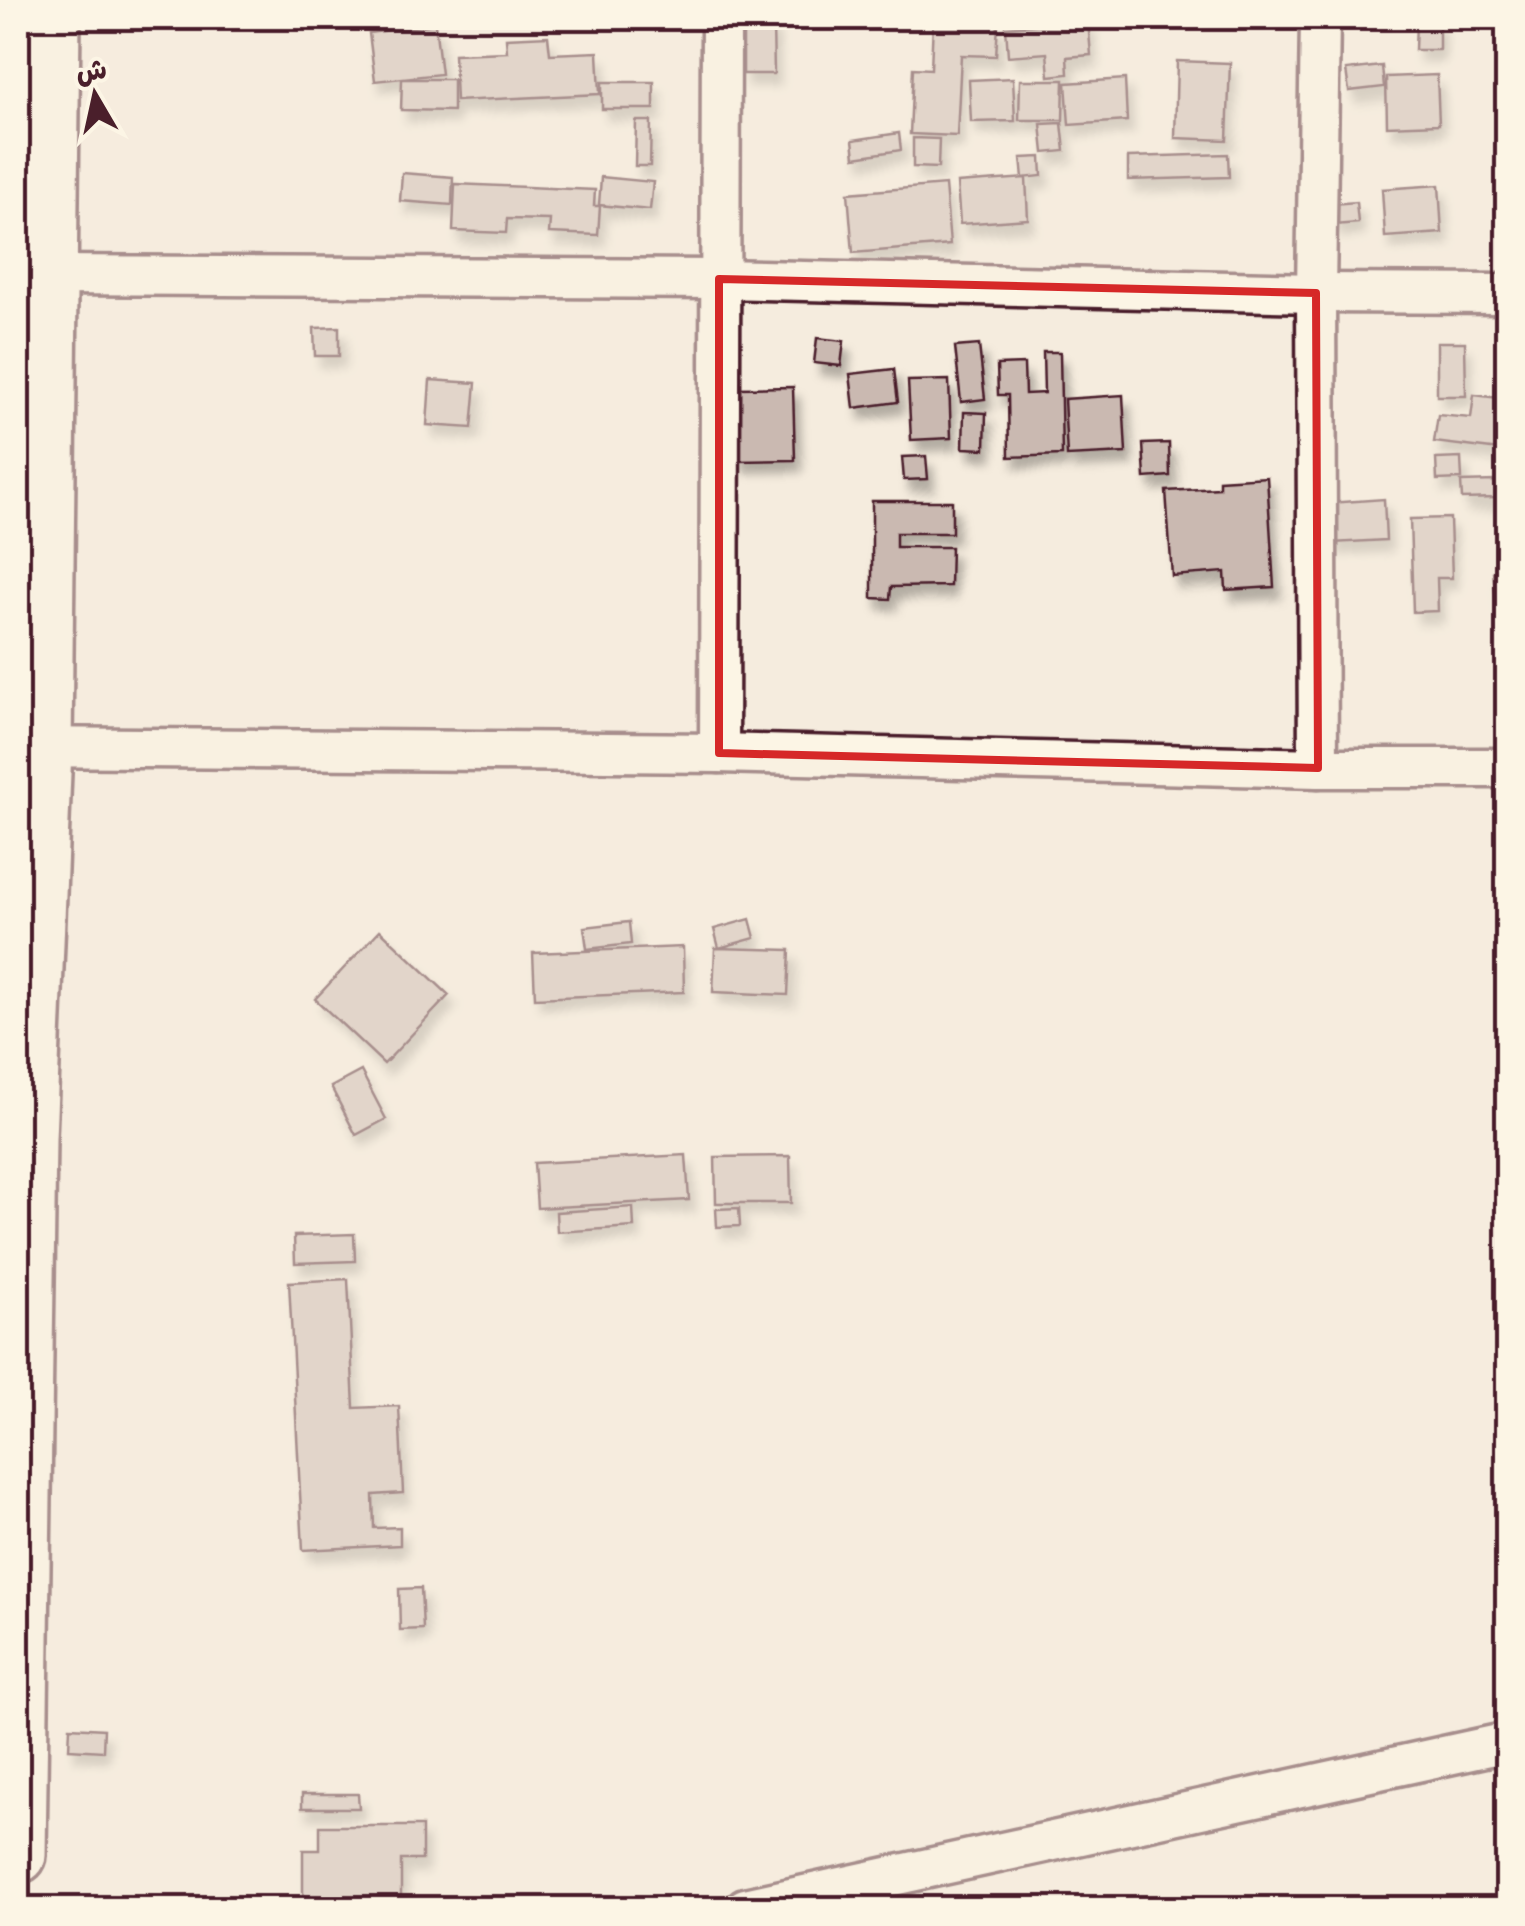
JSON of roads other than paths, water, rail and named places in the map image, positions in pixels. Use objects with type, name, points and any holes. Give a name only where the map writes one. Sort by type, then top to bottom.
[{"type":"main road","points":[[18,1855],[30,747],[49,275],[52,18]]},
{"type":"street","points":[[719,753],[721,18]]},
{"type":"street","points":[[1318,768],[1316,293],[1320,18]]},
{"type":"street","points":[[49,275],[719,279],[1508,294]]},
{"type":"street","points":[[30,747],[719,753],[1318,768],[1508,768]]},
{"type":"street","points":[[745,1908],[1508,1742]]}]
